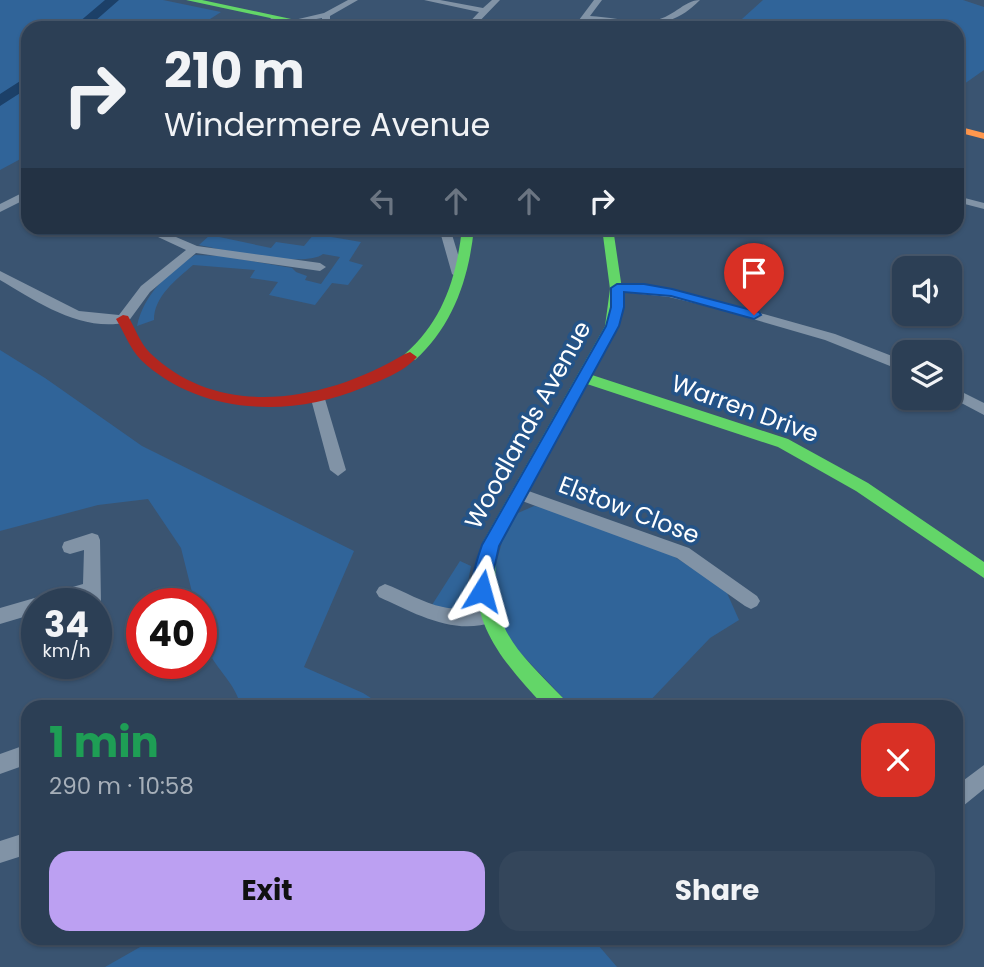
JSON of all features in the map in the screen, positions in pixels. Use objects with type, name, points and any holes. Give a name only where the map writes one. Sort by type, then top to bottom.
[{"type":"street","points":[[190,0],[294,21]]},
{"type":"street","points":[[329,21],[354,0]]},
{"type":"street","points":[[428,0],[484,11]]},
{"type":"street","points":[[475,21],[496,0]]},
{"type":"street","points":[[583,21],[598,0]]},
{"type":"street","points":[[658,21],[677,16],[696,0]]},
{"type":"street","points":[[272,21],[277,18]]},
{"type":"street","points":[[585,18],[625,21]]},
{"type":"street","points":[[964,131],[984,135]]},
{"type":"street","points":[[0,209],[21,197]]},
{"type":"street","points":[[964,201],[984,206]]},
{"type":"street","points":[[163,235],[194,249],[320,267]]},
{"type":"street","points":[[446,235],[458,274]]},
{"type":"street","points":[[194,249],[150,284],[133,302],[123,319],[129,336],[158,367],[177,380],[230,400],[264,402],[318,399],[379,377],[421,349],[444,311],[466,253],[467,235]]},
{"type":"street","name":"Woodlands Avenue","points":[[552,700],[499,643],[487,616],[482,591],[484,568],[490,545],[612,326],[618,307],[608,235]]},
{"type":"street","points":[[0,275],[77,316],[95,321],[123,319]]},
{"type":"street","points":[[617,288],[644,288],[672,293],[847,342],[892,361]]},
{"type":"street","name":"Warren Drive","points":[[585,378],[783,443],[862,486],[984,571]]},
{"type":"street","points":[[962,398],[984,411]]},
{"type":"street","points":[[318,399],[338,470]]},
{"type":"street","name":"Elstow Close","points":[[520,494],[683,553],[751,601]]},
{"type":"street","points":[[70,547],[92,540],[92,588]]},
{"type":"street","points":[[385,592],[443,618],[461,620],[487,616]]},
{"type":"street","points":[[0,615],[21,609]]},
{"type":"street","points":[[0,764],[21,756]]},
{"type":"street","points":[[963,793],[984,775]]},
{"type":"street","points":[[0,852],[21,845]]},
{"type":"shaded area","points":[[0,0],[163,0],[221,12],[207,21],[21,21],[21,159],[0,170]]},
{"type":"shaded area","points":[[763,0],[963,0],[984,7],[984,70],[964,84],[964,21],[740,21]]},
{"type":"shaded area","points":[[210,235],[271,248],[276,242],[304,246],[313,235],[361,242],[349,261],[363,265],[348,285],[332,283],[315,305],[269,295],[278,282],[250,278],[255,270],[193,265],[162,296],[154,320],[137,326],[145,304],[158,285],[195,255],[222,256],[292,268],[307,276],[305,280],[321,284],[340,257],[323,254],[314,258],[283,259],[199,245]]},
{"type":"shaded area","points":[[0,350],[142,446],[354,551],[304,667],[374,700],[239,700],[217,666],[217,588],[191,588],[181,548],[148,499],[98,505],[0,531]]},
{"type":"shaded area","points":[[534,506],[542,507],[673,556],[712,580],[727,593],[739,620],[710,638],[651,700],[565,700],[507,639],[492,579],[502,542],[518,513]]},
{"type":"shaded area","points":[[460,561],[471,566],[468,582],[471,610],[455,612],[432,605]]},
{"type":"shaded area","points":[[144,945],[598,945],[617,967],[105,967]]},
{"type":"waterway","points":[[88,21],[113,0]]},
{"type":"waterway","points":[[0,101],[21,86]]},
{"type":"traffic: fast","points":[[190,0],[294,21]]},
{"type":"traffic: fast","points":[[410,357],[434,332],[452,299],[463,263],[467,235]]},
{"type":"traffic: fast","points":[[551,700],[523,670],[498,636],[490,618],[486,597],[486,573],[490,545],[612,326],[616,289],[608,235]]},
{"type":"traffic: fast","points":[[585,378],[783,443],[862,487],[984,571]]},
{"type":"traffic: slow","points":[[964,131],[984,136]]},
{"type":"traffic: jam","points":[[123,319],[145,356],[173,378],[205,393],[240,400],[276,402],[312,398],[381,375],[410,357]]},
{"type":"route","points":[[482,591],[490,545],[612,326],[618,307],[617,288],[644,288],[672,293],[754,315]]}]
